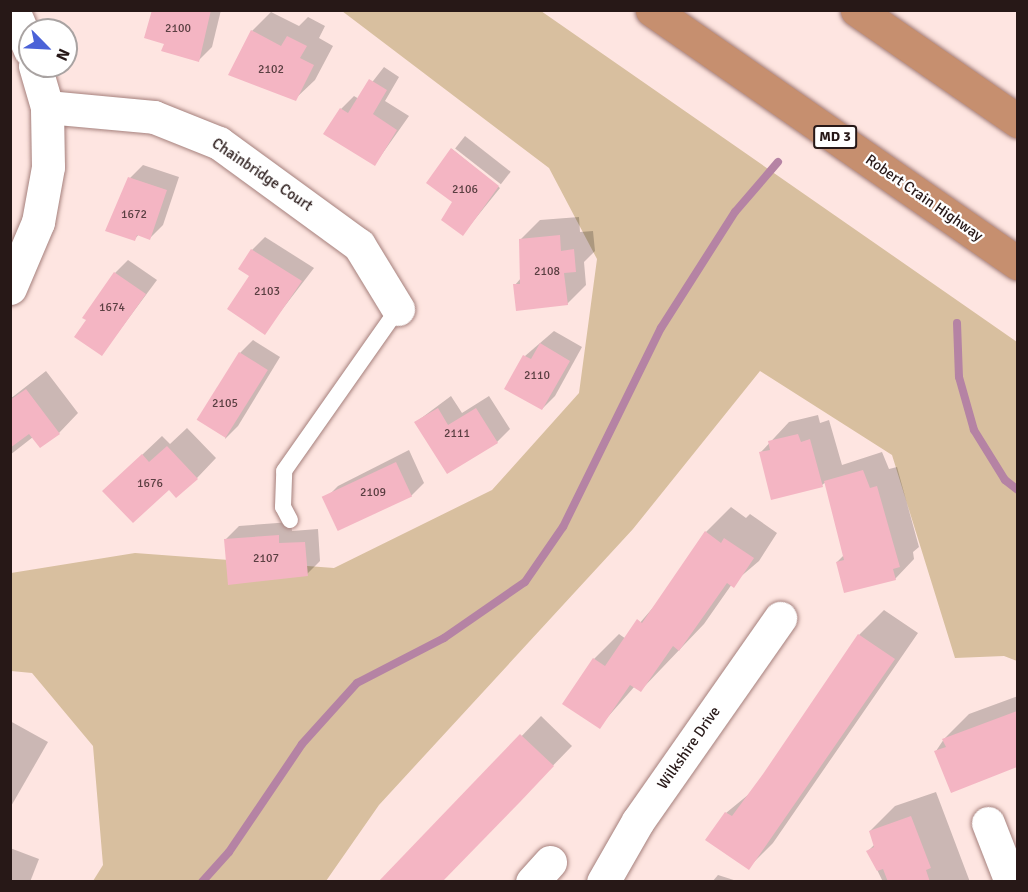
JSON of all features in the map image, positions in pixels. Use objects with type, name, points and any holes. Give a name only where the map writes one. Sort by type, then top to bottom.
[{"type":"highway","name":"Robert Crain Highway","points":[[652,10],[1017,263]]},
{"type":"highway","points":[[857,10],[1017,121]]},
{"type":"street","points":[[10,288],[21,270],[38,222],[48,167],[47,107],[39,78]]},
{"type":"street","name":"Chainbridge Court","points":[[47,107],[154,117],[219,143],[340,227],[378,271],[398,309]]},
{"type":"street","name":"Wilkshire Drive","points":[[603,882],[638,821],[780,618]]},
{"type":"street","points":[[988,823],[1011,882]]},
{"type":"lane","points":[[290,520],[283,507],[284,471],[398,309]]},
{"type":"shaded area","points":[[342,11],[541,11],[1017,342],[1017,661],[1004,656],[955,658],[892,455],[760,371],[633,529],[379,805],[326,881],[93,881],[103,865],[93,746],[32,673],[11,671],[11,573],[135,553],[334,568],[492,490],[579,393],[597,259],[549,168]]},
{"type":"building","points":[[152,10],[211,10],[199,62],[161,51],[164,44],[144,38]]},
{"type":"building","points":[[251,30],[281,46],[287,36],[307,46],[300,58],[314,65],[296,101],[228,75]]},
{"type":"building","points":[[369,79],[387,90],[373,114],[397,130],[375,166],[323,134],[340,108],[348,113]]},
{"type":"building","points":[[451,148],[499,186],[463,236],[441,220],[452,202],[426,183]]},
{"type":"building","points":[[128,177],[167,190],[150,240],[137,235],[135,241],[105,231]]},
{"type":"building","points":[[560,235],[561,251],[574,249],[576,272],[564,273],[568,305],[516,311],[513,284],[520,284],[519,239]]},
{"type":"building","points":[[251,249],[302,281],[265,335],[227,309],[249,276],[238,269]]},
{"type":"building","points":[[114,272],[146,294],[102,356],[74,337],[86,320],[82,318]]},
{"type":"building","points":[[540,343],[570,361],[542,410],[504,389],[523,355],[531,359]]},
{"type":"building","points":[[239,352],[268,370],[225,438],[197,420]]},
{"type":"building","points":[[26,389],[60,434],[40,448],[29,434],[10,448],[10,400]]},
{"type":"building","points":[[438,408],[448,425],[476,408],[498,443],[447,474],[414,422]]},
{"type":"building","points":[[798,434],[801,442],[810,439],[823,487],[771,500],[759,452],[770,450],[768,441]]},
{"type":"building","points":[[167,446],[198,479],[176,498],[169,490],[133,523],[102,491],[142,454],[149,462]]},
{"type":"building","points":[[396,462],[412,496],[338,531],[322,497]]},
{"type":"building","points":[[863,470],[870,488],[877,486],[900,567],[893,569],[896,580],[844,593],[836,562],[844,560],[824,481]]},
{"type":"building","points":[[705,531],[721,543],[724,538],[754,558],[734,588],[727,583],[679,651],[673,646],[641,692],[630,685],[600,729],[562,704],[593,658],[605,666],[637,619],[642,623]]},
{"type":"building","points":[[279,535],[279,543],[305,542],[308,576],[228,585],[224,539]]},
{"type":"building","points":[[858,634],[895,659],[749,870],[705,840],[725,812],[732,816]]},
{"type":"building","points":[[1017,711],[1017,767],[951,793],[934,751],[946,747],[942,739]]},
{"type":"building","points":[[520,734],[554,766],[520,802],[442,882],[378,882]]},
{"type":"building","points":[[911,816],[931,868],[926,870],[930,882],[888,882],[883,869],[877,871],[866,851],[874,847],[869,831]]},
{"type":"waterway","points":[[202,882],[229,852],[302,744],[357,683],[444,638],[525,582],[563,527],[661,328],[735,212],[778,162]]},
{"type":"waterway","points":[[957,323],[959,377],[974,430],[1005,480],[1018,490]]}]
